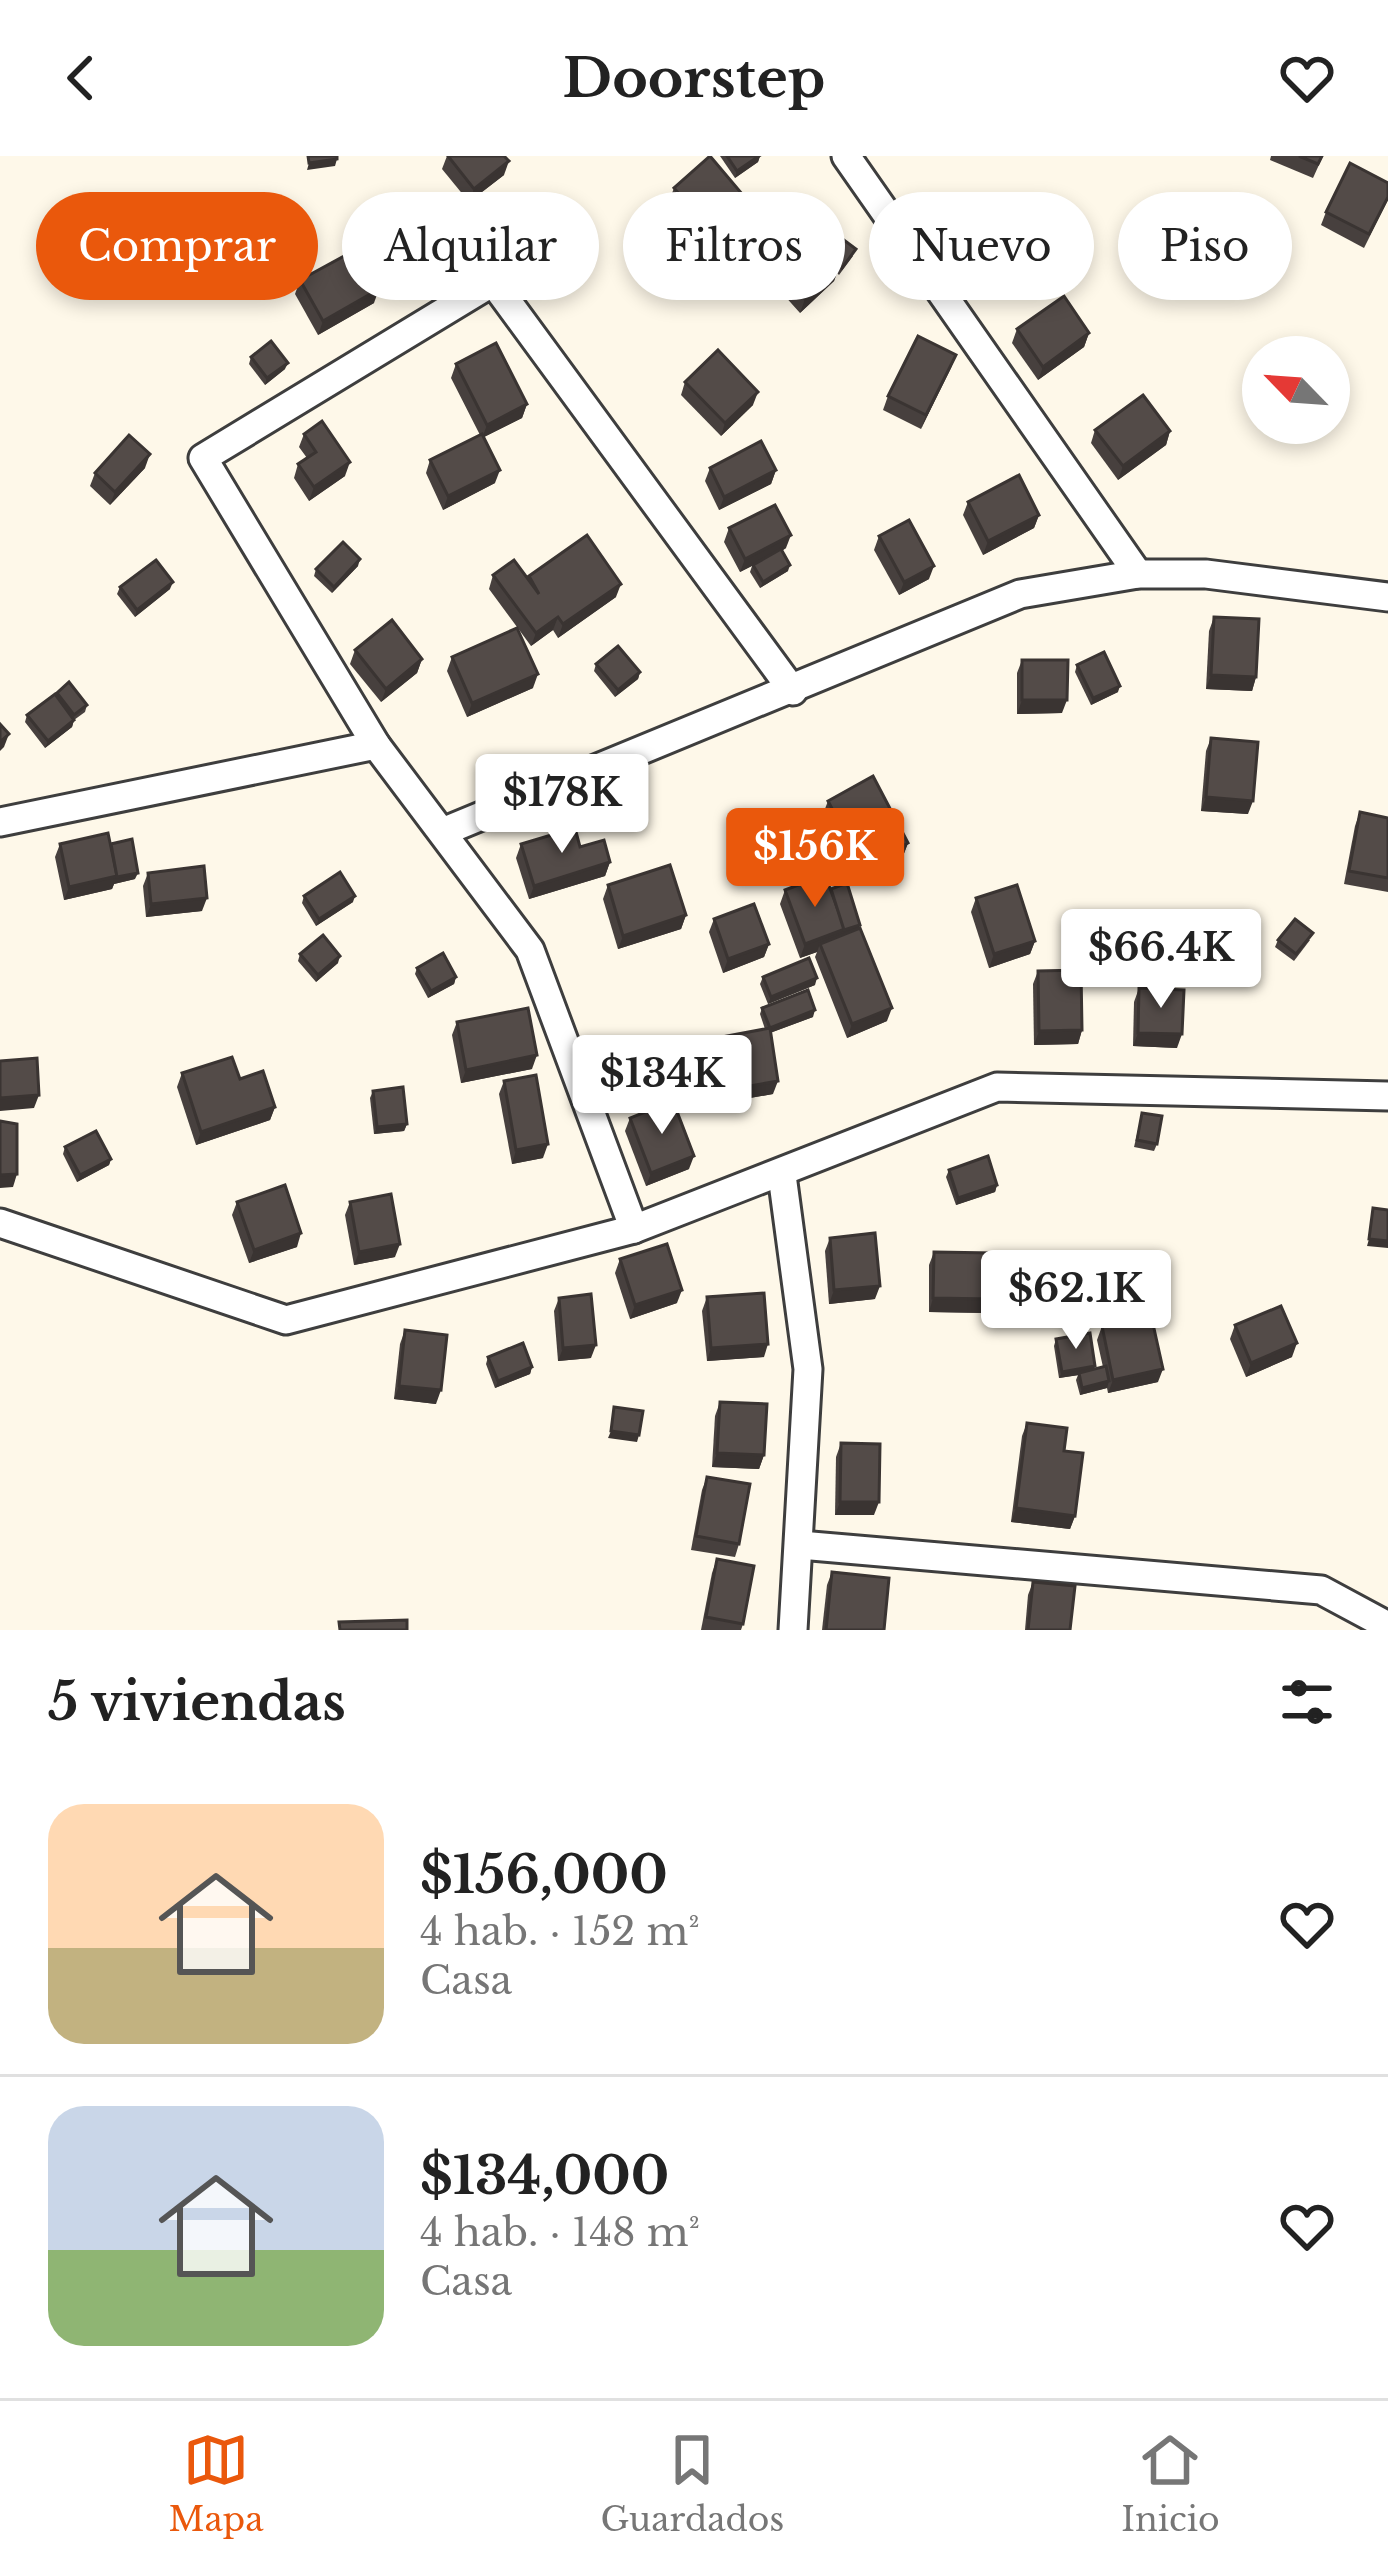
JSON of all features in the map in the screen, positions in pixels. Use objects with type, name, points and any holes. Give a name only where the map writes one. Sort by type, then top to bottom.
[{"type":"street","points":[[846,156],[1138,574]]},
{"type":"street","points":[[634,1229],[530,950],[445,831],[376,746],[203,458],[493,282],[793,692]]},
{"type":"street","points":[[445,831],[793,692],[1020,594],[1138,574],[1206,574],[1388,597]]},
{"type":"street","points":[[0,822],[376,746]]},
{"type":"street","points":[[0,1223],[286,1320],[634,1229],[782,1175],[997,1087],[1388,1096]]},
{"type":"street","points":[[782,1175],[808,1370],[793,1630]]},
{"type":"street","points":[[800,1545],[1321,1590],[1388,1626]]},
{"type":"building","points":[[308,156],[337,156],[337,159],[309,163]]},
{"type":"building","points":[[448,156],[504,156],[509,161],[474,189]]},
{"type":"building","points":[[710,156],[740,192],[677,192],[674,188]]},
{"type":"building","points":[[727,156],[759,156],[737,171]]},
{"type":"building","points":[[1299,156],[1322,156],[1318,164]]},
{"type":"building","points":[[1350,163],[1388,183],[1388,197],[1369,234],[1326,212]]},
{"type":"building","points":[[845,241],[856,249],[845,264]]},
{"type":"building","points":[[342,257],[342,300],[360,300],[323,321],[311,300],[318,300],[318,270]]},
{"type":"building","points":[[1058,300],[1067,300],[1089,333],[1043,367],[1017,329]]},
{"type":"building","points":[[918,336],[956,355],[926,415],[888,396]]},
{"type":"building","points":[[271,341],[288,363],[267,378],[251,357]]},
{"type":"building","points":[[496,343],[527,404],[487,425],[456,364]]},
{"type":"building","points":[[718,350],[758,392],[725,423],[685,382]]},
{"type":"building","points":[[1143,395],[1170,431],[1123,466],[1095,430]]},
{"type":"building","points":[[322,421],[350,462],[314,487],[298,464],[316,452],[304,434]]},
{"type":"building","points":[[482,434],[500,470],[448,496],[430,460]]},
{"type":"building","points":[[129,435],[150,454],[115,492],[95,473]]},
{"type":"building","points":[[761,441],[776,470],[724,497],[710,468]]},
{"type":"building","points":[[1019,475],[1039,515],[988,541],[968,502]]},
{"type":"building","points":[[775,505],[791,535],[745,559],[729,528]]},
{"type":"building","points":[[909,520],[934,566],[904,582],[879,536]]},
{"type":"building","points":[[587,535],[621,584],[563,624],[558,617],[536,633],[493,575],[514,560],[539,594],[529,576]]},
{"type":"building","points":[[343,542],[360,559],[334,587],[316,569]]},
{"type":"building","points":[[781,549],[790,565],[763,582],[753,565]]},
{"type":"building","points":[[156,560],[173,582],[137,610],[120,587]]},
{"type":"building","points":[[1214,617],[1259,619],[1256,677],[1211,675]]},
{"type":"building","points":[[392,620],[422,659],[386,689],[355,650]]},
{"type":"building","points":[[517,628],[538,674],[472,703],[452,657]]},
{"type":"building","points":[[618,646],[640,672],[618,690],[596,664]]},
{"type":"building","points":[[1104,652],[1120,686],[1093,698],[1077,665]]},
{"type":"building","points":[[1022,660],[1068,660],[1067,700],[1022,700]]},
{"type":"building","points":[[69,682],[87,705],[74,715],[57,693]]},
{"type":"building","points":[[55,694],[74,720],[48,741],[27,715]]},
{"type":"building","points":[[1211,738],[1258,742],[1253,801],[1206,797]]},
{"type":"building","points":[[873,776],[908,843],[863,867],[828,801]]},
{"type":"building","points":[[1360,812],[1388,818],[1388,878],[1349,871]]},
{"type":"building","points":[[575,828],[580,847],[604,840],[610,862],[534,886],[521,844]]},
{"type":"building","points":[[108,833],[117,876],[69,887],[60,844]]},
{"type":"building","points":[[132,839],[138,873],[117,877],[111,844]]},
{"type":"building","points":[[670,865],[686,915],[623,936],[608,885]]},
{"type":"building","points":[[204,866],[207,898],[151,904],[148,873]]},
{"type":"building","points":[[340,872],[355,896],[319,919],[304,896]]},
{"type":"building","points":[[825,875],[845,929],[805,944],[785,890]]},
{"type":"building","points":[[847,883],[860,925],[844,930],[831,889]]},
{"type":"building","points":[[1017,885],[1035,941],[994,954],[976,898]]},
{"type":"building","points":[[754,904],[769,944],[728,959],[714,919]]},
{"type":"building","points":[[1295,919],[1313,933],[1296,954],[1278,940]]},
{"type":"building","points":[[860,928],[892,1008],[852,1024],[820,944]]},
{"type":"building","points":[[323,935],[340,956],[318,975],[300,954]]},
{"type":"building","points":[[443,953],[456,977],[431,991],[417,968]]},
{"type":"building","points":[[809,958],[817,978],[771,997],[763,977]]},
{"type":"building","points":[[1081,970],[1082,1030],[1039,1031],[1038,971]]},
{"type":"building","points":[[1139,988],[1184,990],[1182,1034],[1138,1033]]},
{"type":"building","points":[[808,990],[815,1010],[770,1028],[762,1008]]},
{"type":"building","points":[[528,1008],[537,1055],[466,1070],[457,1022]]},
{"type":"building","points":[[770,1028],[778,1081],[715,1092],[706,1040]]},
{"type":"building","points":[[232,1057],[240,1079],[263,1071],[275,1107],[201,1132],[182,1073]]},
{"type":"building","points":[[37,1058],[39,1095],[0,1098],[0,1061]]},
{"type":"building","points":[[536,1075],[548,1144],[516,1150],[504,1081]]},
{"type":"building","points":[[403,1087],[407,1124],[377,1127],[373,1091]]},
{"type":"building","points":[[673,1101],[694,1156],[651,1173],[630,1118]]},
{"type":"building","points":[[1142,1113],[1162,1116],[1157,1144],[1137,1140]]},
{"type":"building","points":[[0,1121],[17,1124],[17,1174],[0,1175]]},
{"type":"building","points":[[96,1131],[111,1159],[80,1175],[65,1147]]},
{"type":"building","points":[[988,1156],[997,1185],[958,1198],[949,1170]]},
{"type":"building","points":[[285,1185],[301,1233],[254,1250],[237,1202]]},
{"type":"building","points":[[391,1194],[400,1244],[359,1252],[350,1202]]},
{"type":"building","points":[[1373,1208],[1388,1210],[1388,1241],[1369,1239]]},
{"type":"building","points":[[875,1233],[880,1286],[834,1290],[830,1238]]},
{"type":"building","points":[[667,1244],[682,1290],[635,1305],[620,1259]]},
{"type":"building","points":[[934,1252],[993,1253],[992,1299],[933,1298]]},
{"type":"building","points":[[764,1293],[768,1344],[711,1348],[707,1297]]},
{"type":"building","points":[[591,1294],[596,1345],[563,1348],[559,1298]]},
{"type":"building","points":[[1281,1306],[1297,1343],[1251,1363],[1235,1325]]},
{"type":"building","points":[[1151,1315],[1163,1369],[1113,1380],[1102,1326]]},
{"type":"building","points":[[405,1330],[447,1335],[441,1390],[399,1386]]},
{"type":"building","points":[[1090,1333],[1095,1366],[1062,1372],[1056,1339]]},
{"type":"building","points":[[523,1343],[532,1367],[498,1381],[488,1357]]},
{"type":"building","points":[[1106,1366],[1109,1381],[1082,1388],[1079,1373]]},
{"type":"building","points":[[720,1402],[767,1404],[764,1455],[717,1453]]},
{"type":"building","points":[[614,1407],[643,1411],[639,1435],[611,1431]]},
{"type":"building","points":[[1027,1423],[1067,1428],[1064,1451],[1083,1453],[1075,1516],[1016,1508]]},
{"type":"building","points":[[841,1443],[880,1444],[879,1502],[840,1502]]},
{"type":"building","points":[[707,1477],[750,1484],[739,1544],[696,1536]]},
{"type":"building","points":[[717,1559],[754,1566],[743,1624],[706,1617]]},
{"type":"building","points":[[832,1572],[889,1578],[884,1630],[826,1630]]},
{"type":"building","points":[[1033,1582],[1075,1586],[1070,1630],[1028,1630]]},
{"type":"building","points":[[407,1620],[407,1630],[340,1630],[339,1622]]}]
